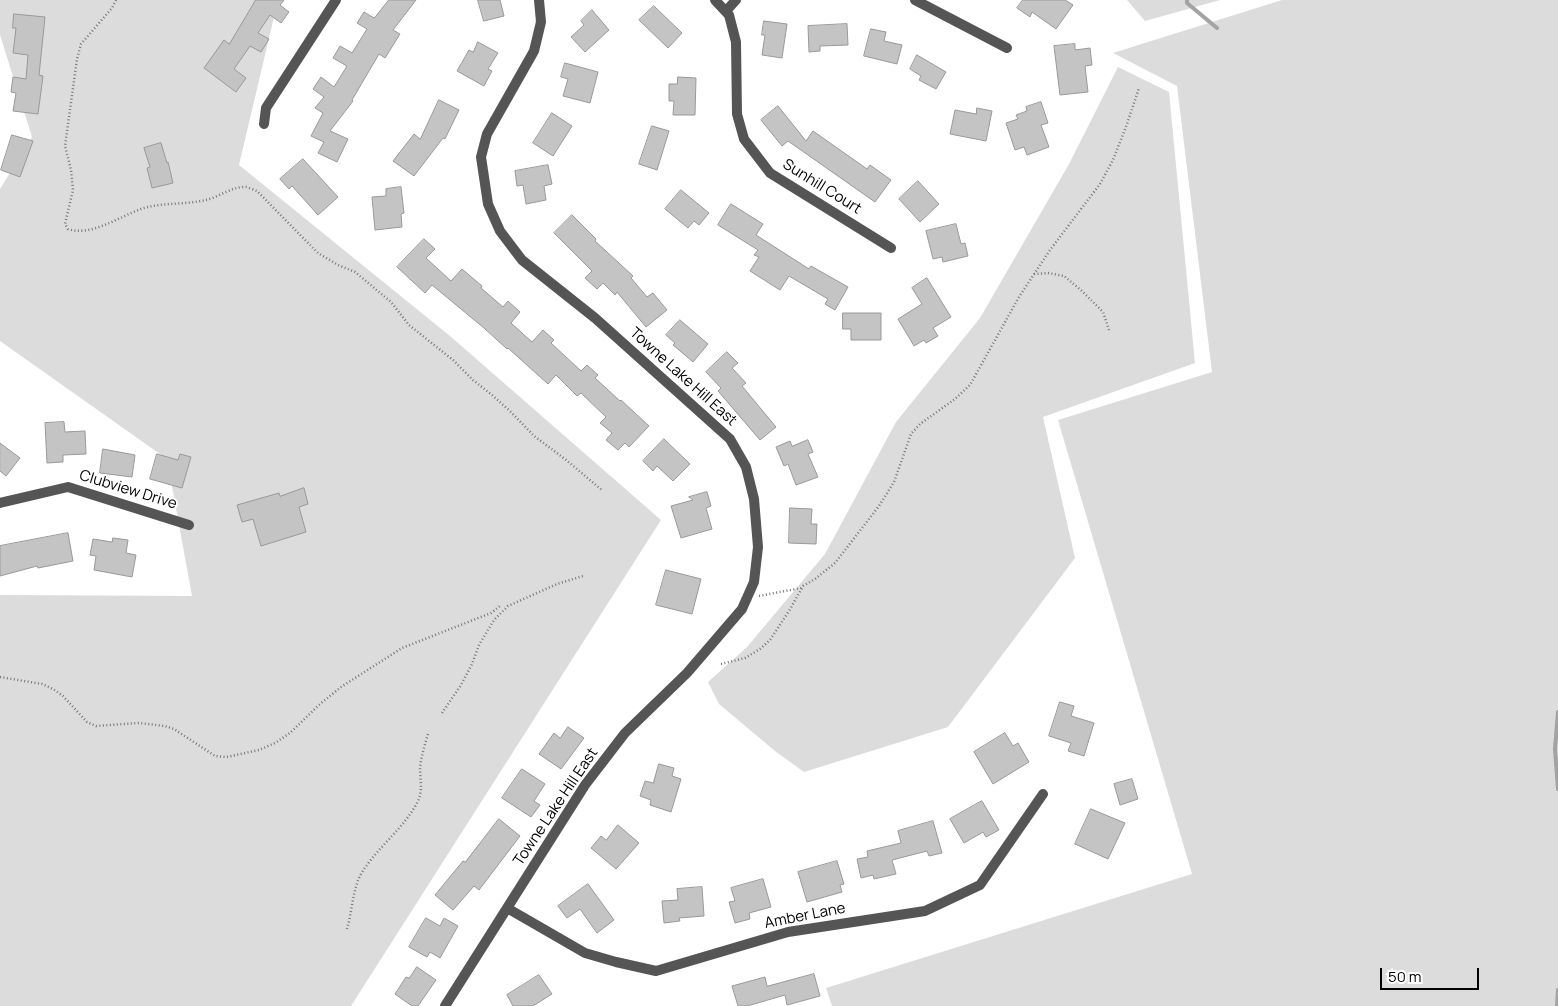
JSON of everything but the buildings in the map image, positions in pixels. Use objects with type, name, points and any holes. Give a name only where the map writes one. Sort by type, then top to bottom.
[{"type":"street","points":[[264,124],[266,108],[336,0]]},
{"type":"street","name":"Towne Lake Hill East","points":[[445,1006],[585,785],[625,733],[687,673],[742,609],[754,582],[758,548],[754,499],[746,467],[730,439],[595,318],[522,260],[500,231],[488,204],[481,156],[487,134],[534,51],[541,22],[539,0]]},
{"type":"street","name":"Sunhill Court","points":[[715,0],[729,15],[736,42],[737,114],[744,138],[770,172],[891,248]]},
{"type":"street","points":[[726,11],[736,0]]},
{"type":"street","points":[[915,0],[1007,48]]},
{"type":"street","name":"Clubview Drive","points":[[0,504],[68,488],[189,525]]},
{"type":"street","name":"Amber Lane","points":[[507,908],[585,953],[656,971],[788,932],[925,911],[980,885],[1043,794]]},
{"type":"path","points":[[116,0],[112,8],[81,44],[76,58],[65,146],[73,185],[72,200],[65,224],[68,229],[76,232],[103,226],[142,209],[205,200],[230,190],[246,187],[257,192],[318,252],[338,265],[355,272],[391,302],[409,325],[492,395],[534,436],[603,491]]},
{"type":"path","points":[[721,664],[745,658],[770,640],[802,588],[835,563],[879,506],[894,482],[911,434],[920,424],[955,399],[970,385],[1011,310],[1034,274],[1100,184],[1113,160],[1128,124],[1139,88]]},
{"type":"path","points":[[1034,274],[1048,273],[1064,276],[1102,312],[1109,330]]},
{"type":"path","points":[[442,713],[468,671],[479,645],[494,620],[508,606],[558,584],[583,576]]},
{"type":"path","points":[[754,595],[761,596],[802,588]]},
{"type":"path","points":[[0,677],[42,684],[53,689],[63,696],[87,722],[96,726],[139,723],[165,726],[174,729],[216,756],[227,757],[259,750],[275,743],[290,733],[341,687],[402,648],[490,613],[500,606]]},
{"type":"path","points":[[347,929],[356,885],[362,873],[409,816],[419,799],[422,783],[420,767],[428,734]]},
{"type":"shaded area","points":[[0,0],[278,0],[239,165],[450,336],[661,520],[351,1006],[0,1006],[0,595],[192,596],[167,459],[0,341],[0,189],[32,137],[0,35]]},
{"type":"shaded area","points":[[1127,0],[1220,0],[1145,21]]},
{"type":"shaded area","points":[[1282,0],[1558,0],[1558,1006],[832,1006],[826,988],[1192,874],[1058,420],[1212,372],[1177,86],[1113,53]]},
{"type":"shaded area","points":[[1118,67],[1169,92],[1195,363],[1043,417],[1075,558],[948,727],[804,772],[775,751],[719,704],[708,682],[747,647],[825,554],[896,422],[980,318],[1069,164]]},
{"type":"waterway","points":[[1187,0],[1187,3],[1217,28]]},
{"type":"waterway","points":[[1558,712],[1555,749],[1558,789]]},
{"type":"waterway","points":[[1557,1006],[1558,990]]}]
